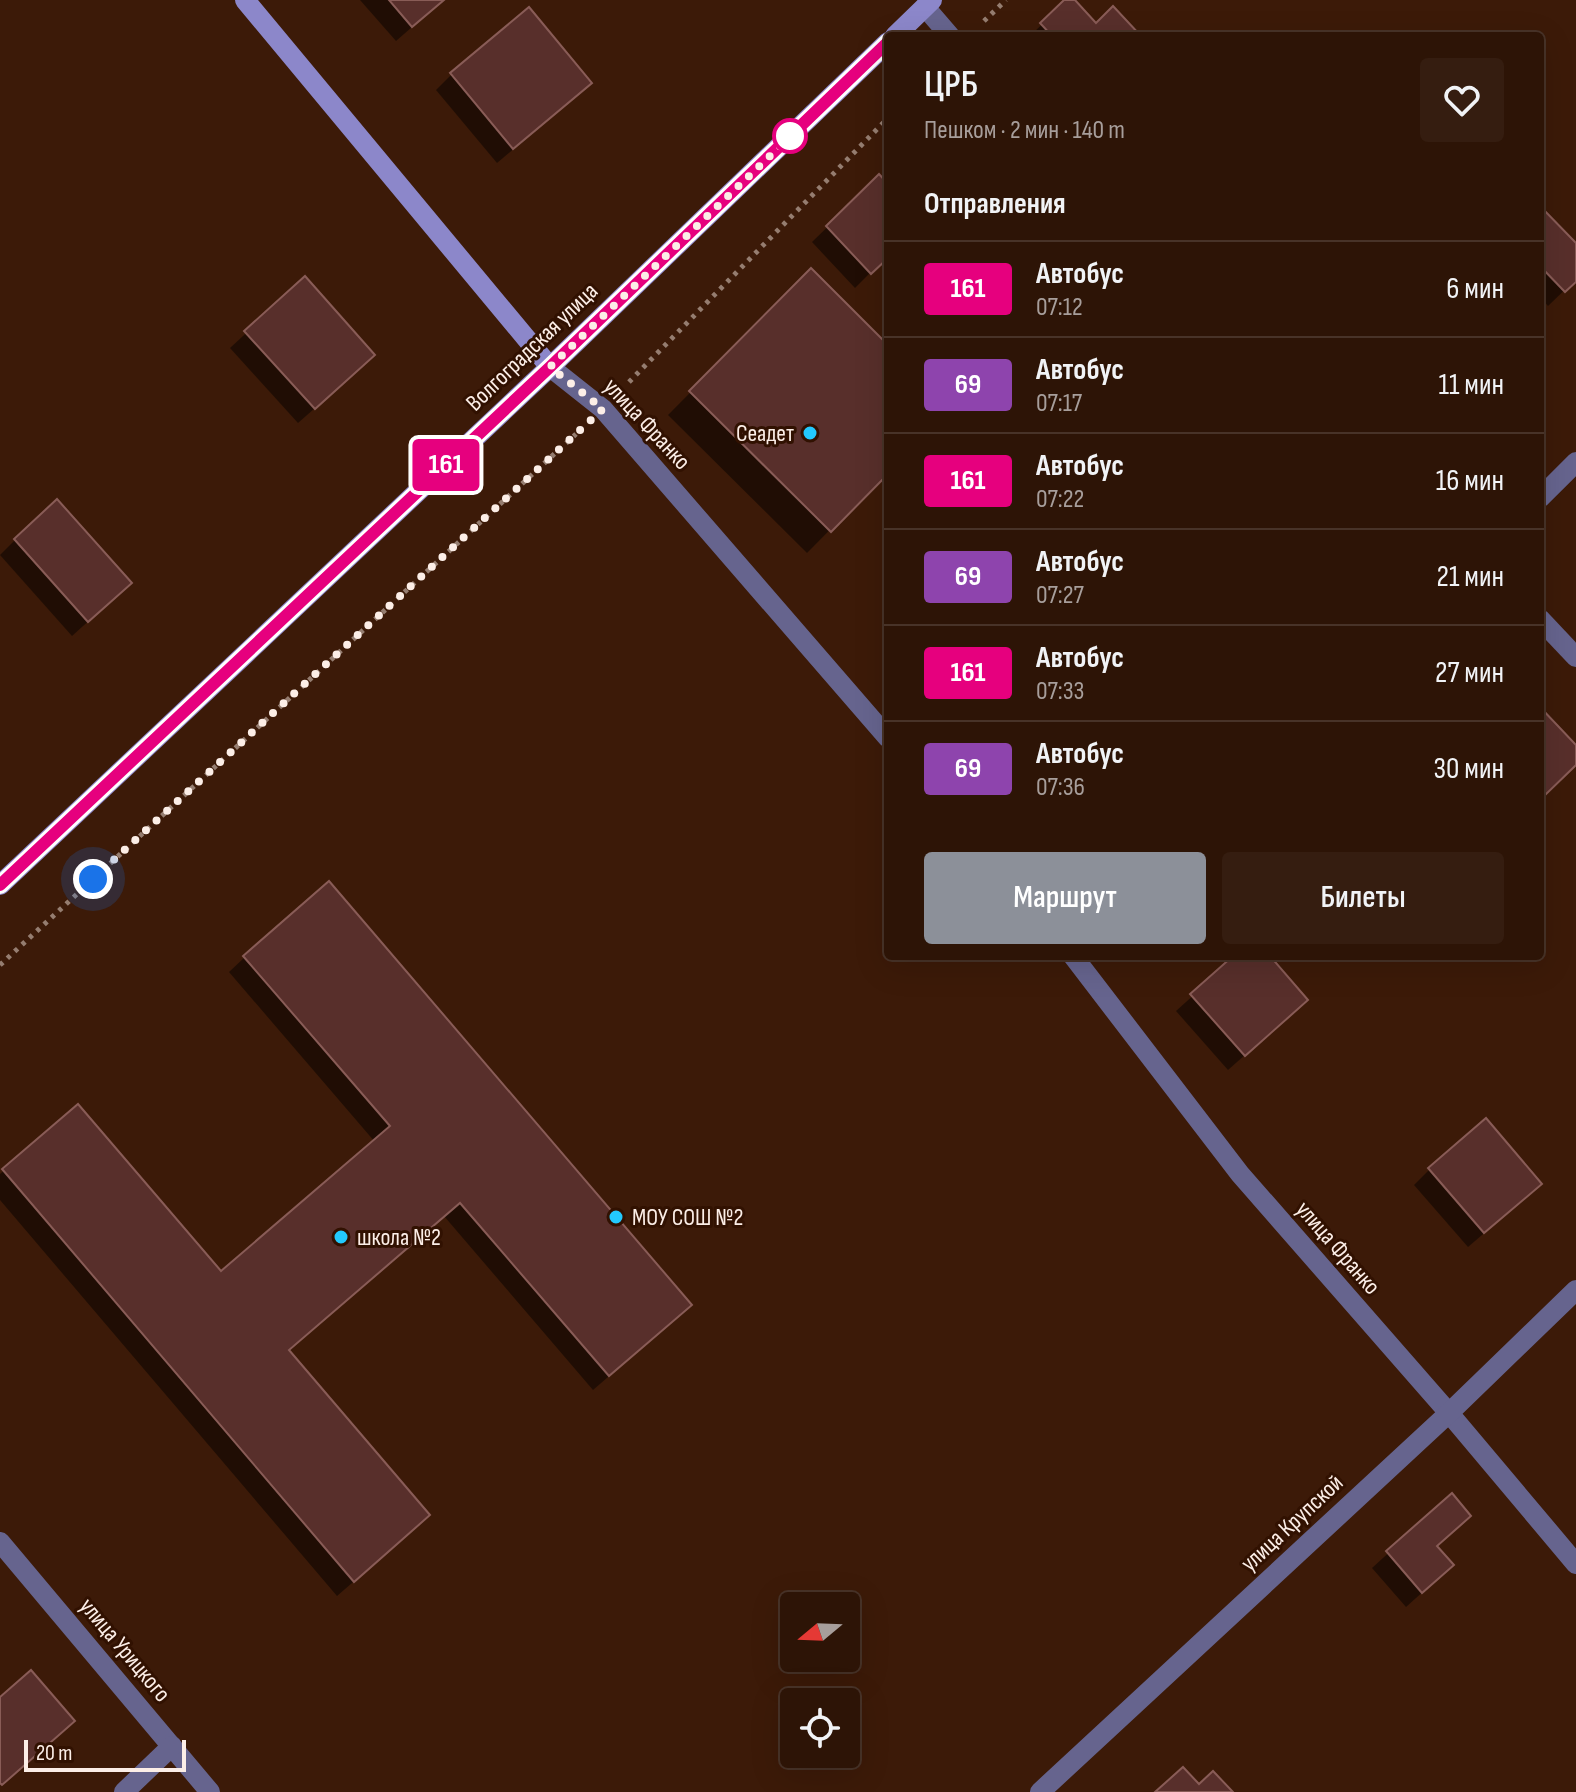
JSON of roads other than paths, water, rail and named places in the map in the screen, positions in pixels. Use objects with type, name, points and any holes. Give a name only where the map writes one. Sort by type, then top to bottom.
[{"type":"street","name":"улица Франко","points":[[245,0],[550,367],[603,409],[884,733]]},
{"type":"street","points":[[899,32],[928,4],[947,32]]},
{"type":"street","name":"Волгоградская улица","points":[[0,885],[550,367],[884,46]]},
{"type":"street","points":[[1544,494],[1576,462]]},
{"type":"street","points":[[1544,623],[1576,657]]},
{"type":"street","name":"улица Франко","points":[[1076,960],[1240,1174],[1576,1564]]},
{"type":"street","name":"улица Крупской","points":[[1040,1792],[1449,1413],[1576,1290]]},
{"type":"street","name":"улица Урицкого","points":[[0,1542],[210,1792]]},
{"type":"street","points":[[124,1792],[172,1746]]},
{"type":"place","name":"Сеадет","points":[[810,433]]},
{"type":"place","name":"МОУ СОШ №2","points":[[616,1217]]},
{"type":"place","name":"школа №2","points":[[341,1237]]}]
